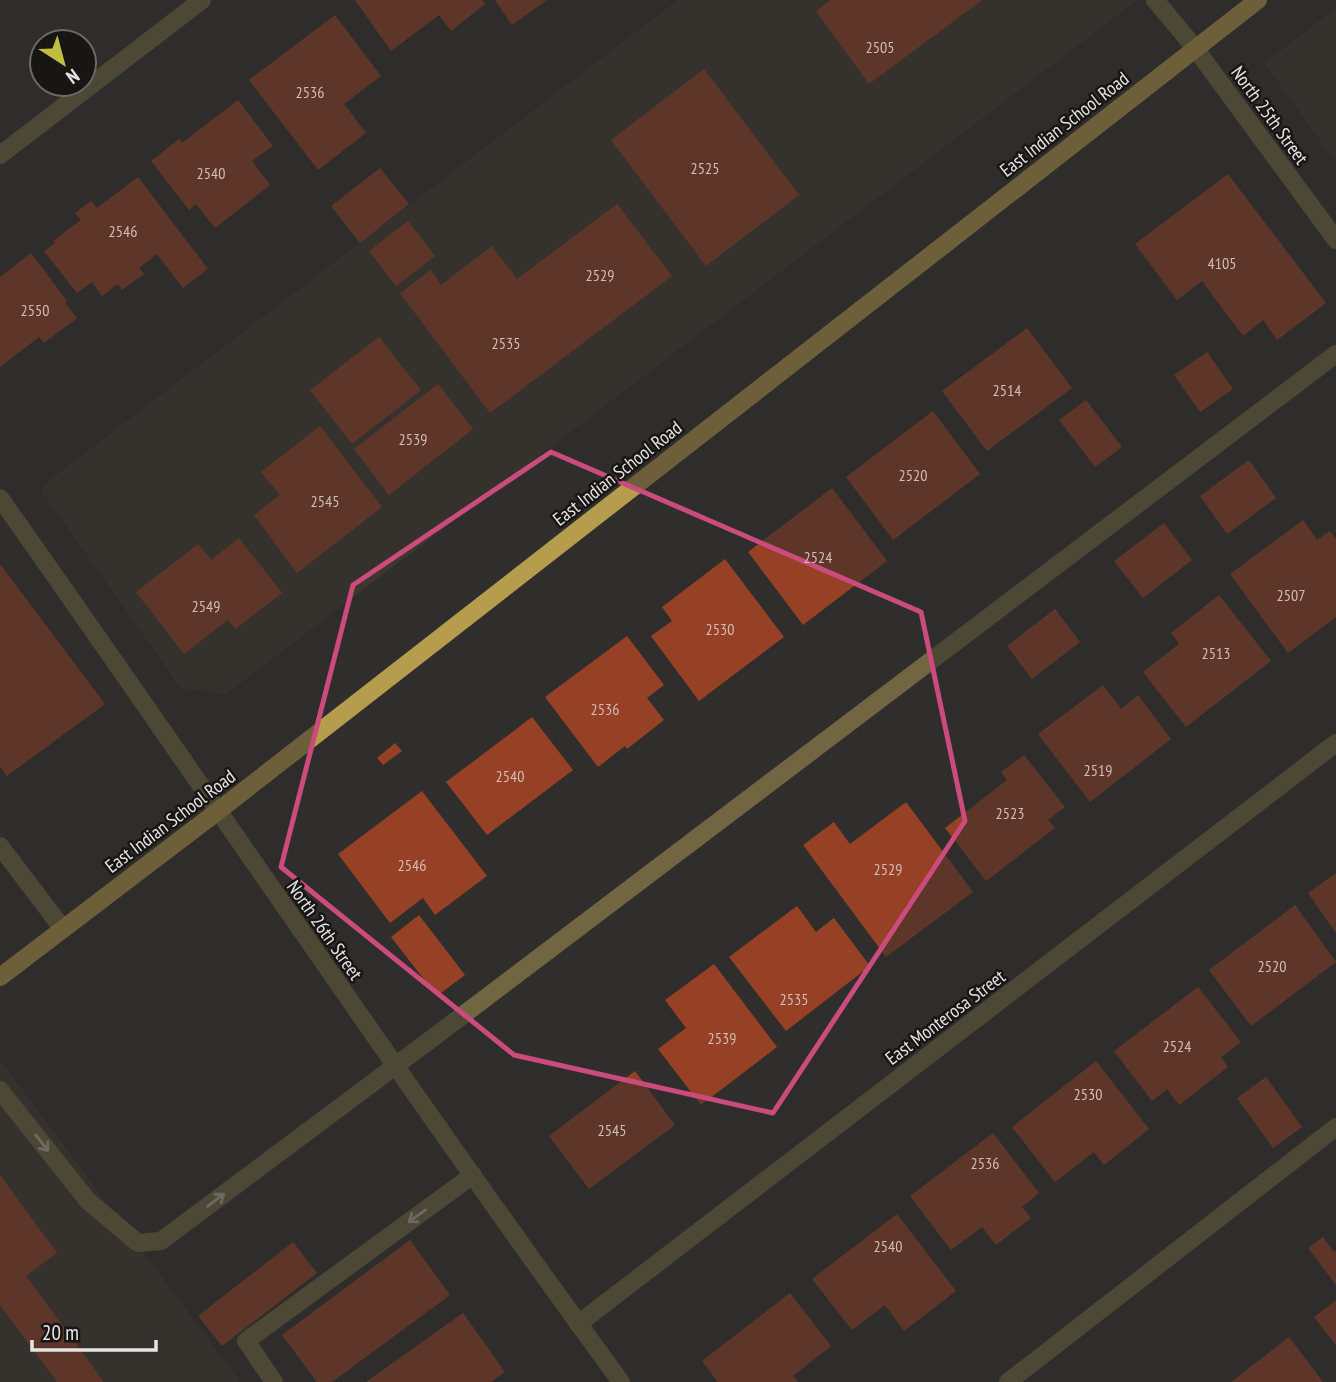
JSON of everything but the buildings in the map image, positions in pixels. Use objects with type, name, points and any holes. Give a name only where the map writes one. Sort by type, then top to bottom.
[{"type":"main road","name":"East Indian School Road","points":[[0,977],[218,811],[1258,0]]},
{"type":"street","points":[[0,155],[202,0]]},
{"type":"street","name":"North 25th Street","points":[[1156,0],[1195,48],[1336,240]]},
{"type":"street","points":[[0,1090],[88,1201],[138,1243],[161,1241],[1336,354]]},
{"type":"street","name":"North 26th Street","points":[[0,498],[472,1175],[621,1382]]},
{"type":"street","name":"East Monterosa Street","points":[[578,1324],[1336,743]]},
{"type":"street","points":[[0,846],[63,929]]},
{"type":"street","points":[[1009,1382],[1336,1126]]},
{"type":"street","points":[[274,1382],[246,1341],[472,1175]]},
{"type":"highlighted area","points":[[551,452],[921,612],[965,821],[773,1113],[514,1055],[281,867],[353,585]]},
{"type":"shaded area","points":[[678,0],[1137,0],[226,694],[181,688],[41,490],[59,473]]},
{"type":"shaded area","points":[[1336,8],[1336,163],[1265,63]]},
{"type":"shaded area","points":[[0,1060],[240,1382],[0,1382]]}]
